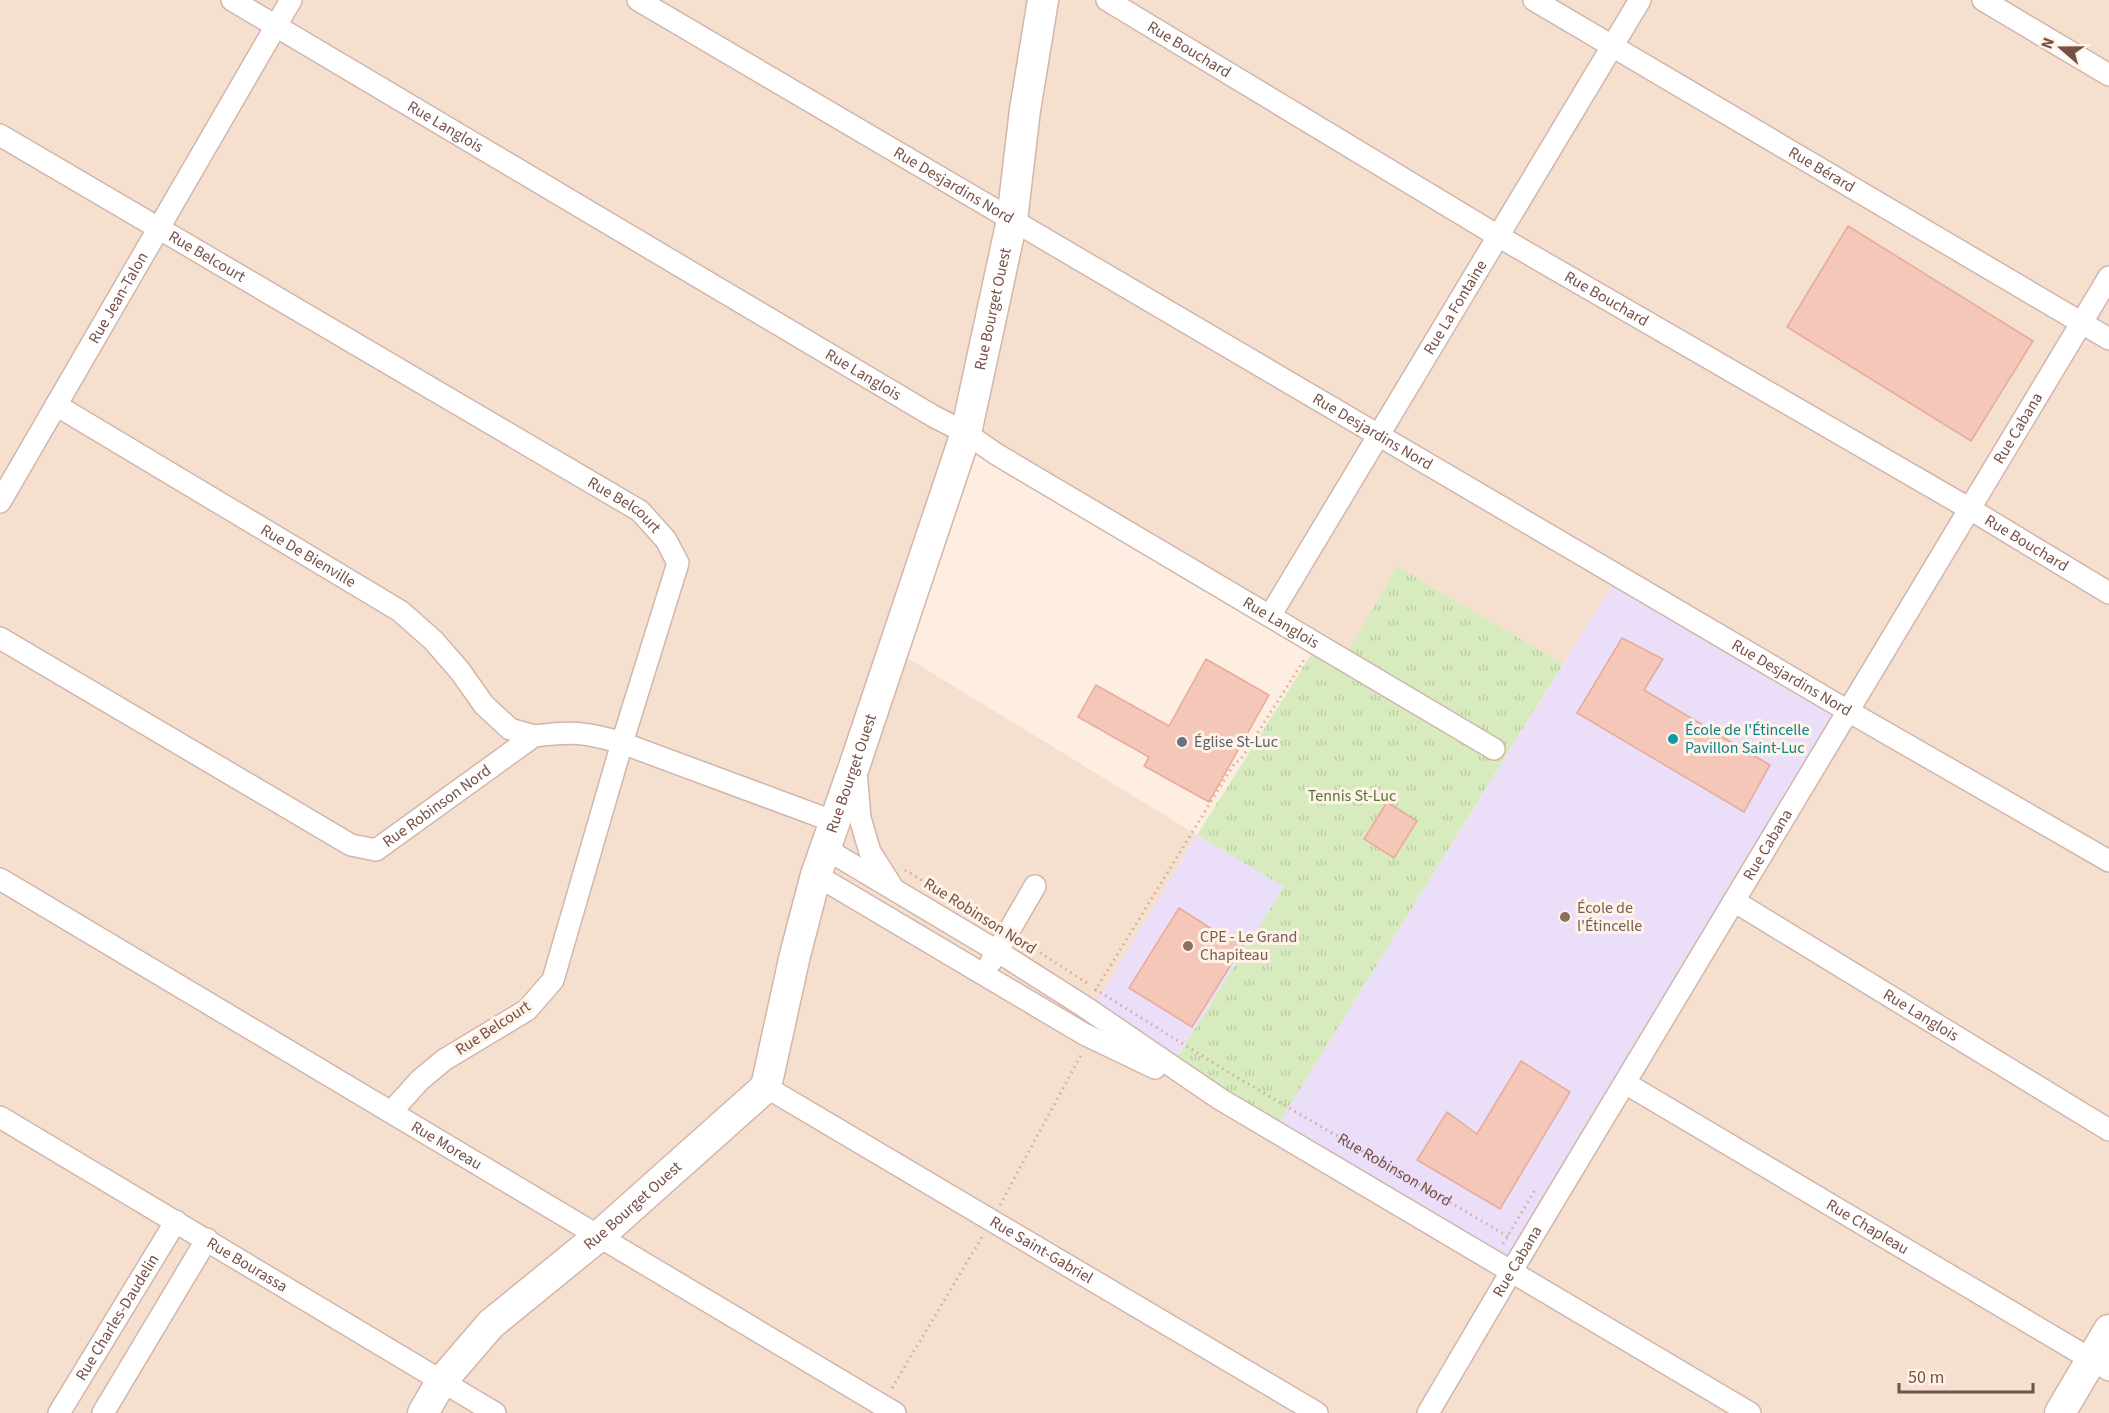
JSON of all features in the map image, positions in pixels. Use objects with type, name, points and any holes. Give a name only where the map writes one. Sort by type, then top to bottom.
[{"type":"street","name":"Rue Langlois","points":[[231,0],[933,416],[966,433],[996,454],[1494,749]]},
{"type":"street","name":"Rue Jean-Talon","points":[[0,502],[291,0]]},
{"type":"street","name":"Rue Desjardins Nord","points":[[638,0],[1848,711],[2109,861]]},
{"type":"street","name":"Rue Bourget Ouest","points":[[423,1413],[441,1382],[492,1324],[599,1236],[766,1087],[795,955],[826,848],[966,433],[1012,220],[1025,110],[1043,0]]},
{"type":"street","name":"Rue Bouchard","points":[[1107,0],[1498,236],[1970,509],[2109,593]]},
{"type":"street","name":"Rue Bérard","points":[[1534,0],[2109,339]]},
{"type":"street","name":"Rue La Fontaine","points":[[1270,616],[1640,0]]},
{"type":"street","points":[[1983,0],[2109,75]]},
{"type":"street","name":"Rue Belcourt","points":[[0,135],[640,511],[666,540],[678,563],[622,743],[553,980],[527,1010],[444,1060],[420,1080],[391,1112]]},
{"type":"street","name":"Rue Cabana","points":[[1428,1413],[2109,277]]},
{"type":"street","name":"Rue De Bienville","points":[[56,405],[400,611],[433,640],[460,671],[484,705],[510,729],[534,736]]},
{"type":"street","name":"Rue Robinson Nord","points":[[0,638],[351,845],[376,850],[534,736],[560,732],[588,733],[622,743],[826,848],[1085,1007],[1220,1099],[1750,1413]]},
{"type":"street","points":[[855,764],[860,818],[870,852],[893,888]]},
{"type":"street","name":"Rue Robinson Nord","points":[[826,848],[984,973],[1084,1034],[1220,1099]]},
{"type":"street","name":"Rue Moreau","points":[[0,879],[895,1413]]},
{"type":"street","points":[[984,973],[1035,885]]},
{"type":"street","name":"Rue Langlois","points":[[1734,901],[2109,1130]]},
{"type":"street","name":"Rue Chapleau","points":[[1624,1083],[2100,1365]]},
{"type":"street","name":"Rue Saint-Gabriel","points":[[766,1087],[1317,1413]]},
{"type":"street","name":"Rue Bourassa","points":[[0,1117],[495,1413]]},
{"type":"street","name":"Rue Charles-Daudelin","points":[[59,1413],[176,1221]]},
{"type":"street","points":[[103,1413],[207,1239]]},
{"type":"street","points":[[2060,1413],[2100,1365],[2109,1330]]},
{"type":"path","points":[[1085,1007],[1234,764],[1241,759],[1315,643]]},
{"type":"path","name":"Rue Robinson Nord","points":[[870,852],[906,870],[1008,932],[1228,1072],[1526,1247]]},
{"type":"shaded area","points":[[0,0],[2109,0],[2109,1413],[0,1413]],"holes":[[[963,431],[1346,657],[1397,566],[1563,664],[1618,576],[1516,1263],[1174,1062],[1095,1006],[1197,835],[888,646]]]},
{"type":"shaded area","name":"École de l'Étincelle","points":[[1618,576],[1848,711],[1516,1263],[1279,1123]]},
{"type":"shaded area","name":"CPE - Le Grand Chapiteau","points":[[1197,835],[1284,887],[1174,1062],[1094,1006]]},
{"type":"green space","name":"Tennis St-Luc","points":[[1397,566],[1563,664],[1279,1123],[1174,1062],[1284,887],[1197,835],[1319,642],[1346,656]]},
{"type":"building","points":[[1848,226],[2033,341],[1971,441],[1787,327]]},
{"type":"building","name":"École de l'Étincelle Pavillon Saint-Luc","points":[[1622,638],[1663,659],[1644,690],[1770,765],[1744,812],[1577,713]]},
{"type":"building","name":"Église St-Luc","points":[[1206,659],[1269,695],[1209,802],[1144,766],[1149,757],[1078,717],[1096,685],[1169,726]]},
{"type":"building","points":[[1387,802],[1417,821],[1394,858],[1364,839]]},
{"type":"building","points":[[1179,908],[1218,933],[1220,930],[1244,944],[1192,1027],[1129,988]]},
{"type":"building","points":[[1521,1061],[1570,1092],[1500,1209],[1417,1160],[1447,1112],[1477,1134]]},
{"type":"place","name":"École de l'Étincelle Pavillon Saint-Luc","points":[[1673,739]]},
{"type":"place","name":"Église St-Luc","points":[[1182,742]]},
{"type":"place","name":"École de l'Étincelle","points":[[1565,917]]},
{"type":"place","name":"CPE - Le Grand Chapiteau","points":[[1188,946]]}]
